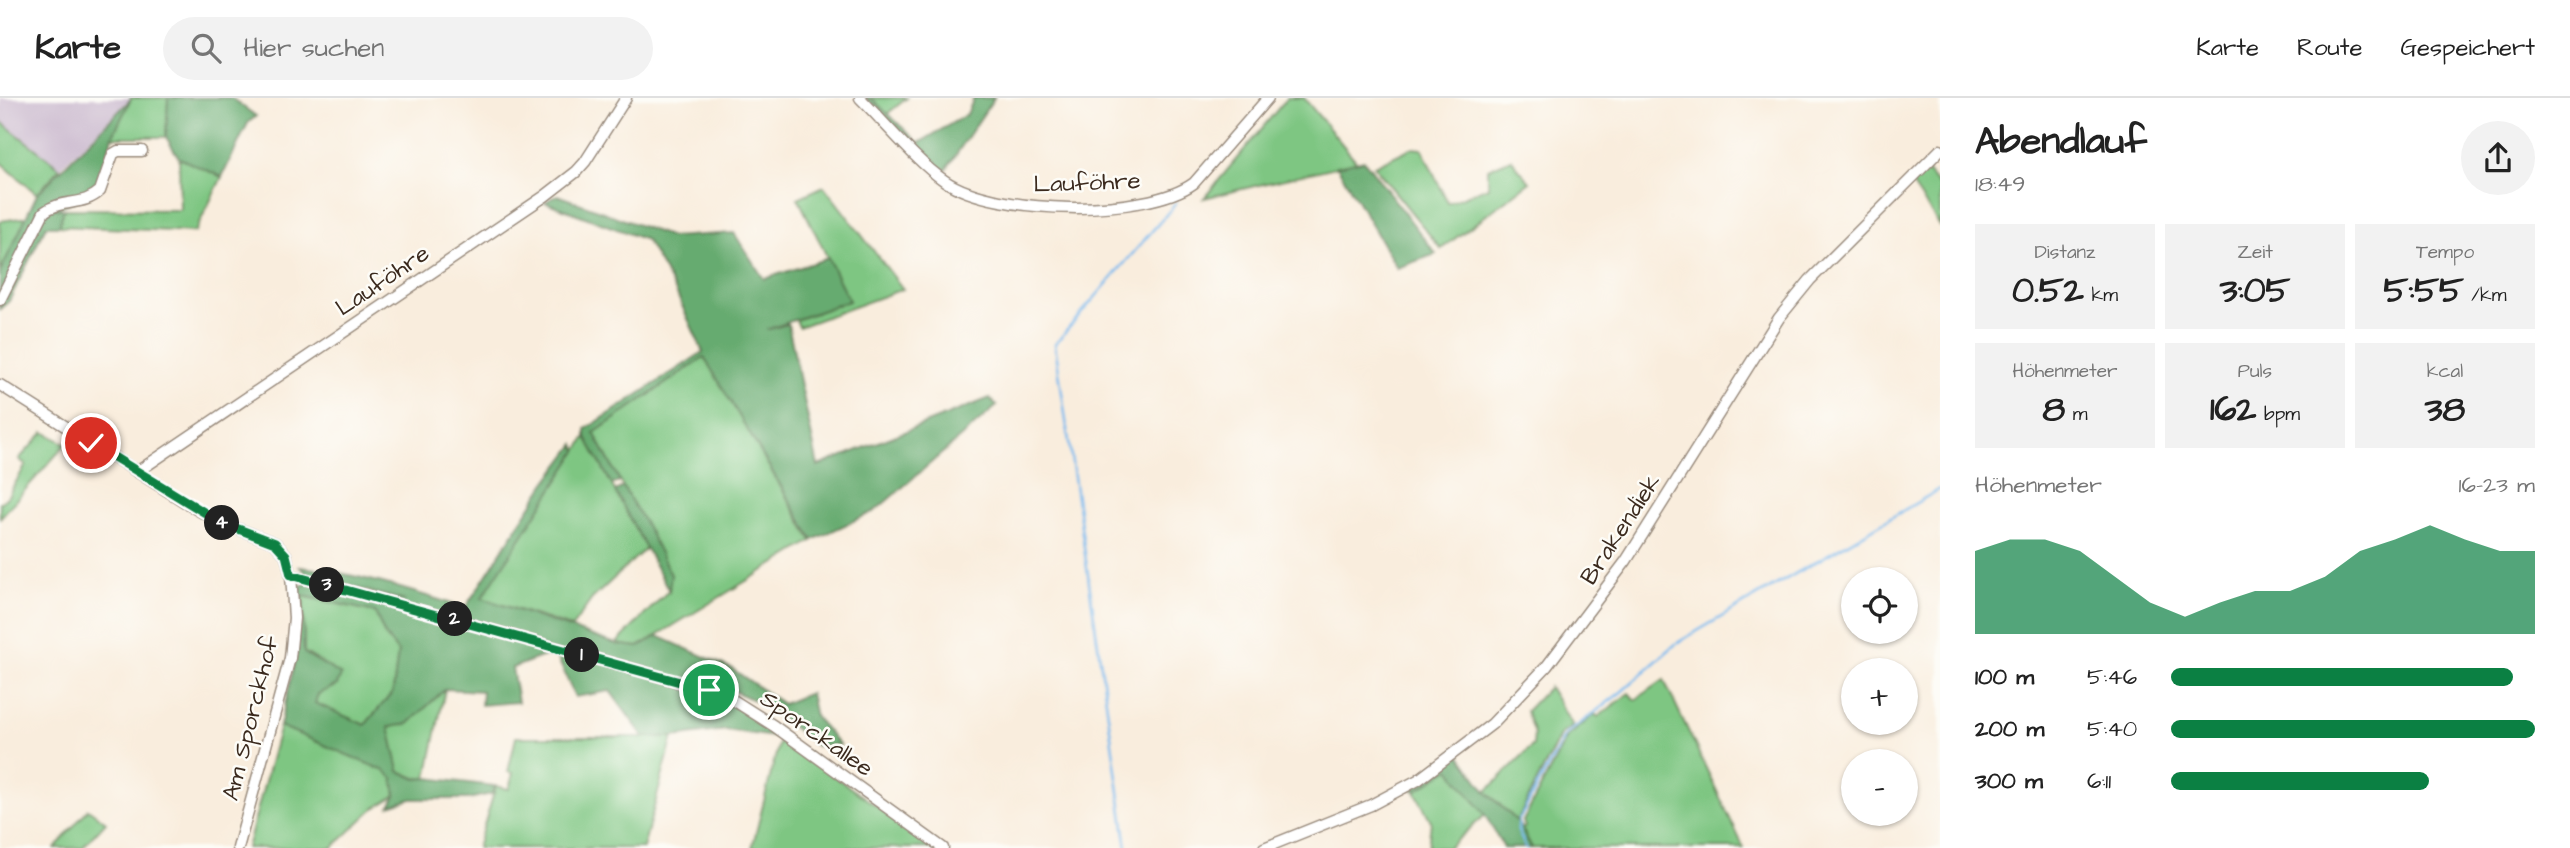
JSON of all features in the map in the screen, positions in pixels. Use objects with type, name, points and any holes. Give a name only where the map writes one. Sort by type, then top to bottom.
[{"type":"street","name":"Lauföhre","points":[[136,472],[545,196],[576,172],[626,98]]},
{"type":"street","name":"Lauföhre","points":[[860,98],[946,182],[982,197],[1046,208],[1102,206],[1155,200],[1180,194],[1194,183],[1268,98]]},
{"type":"street","name":"Brakendiek","points":[[1264,848],[1371,805],[1418,780],[1492,724],[1547,666],[1626,561],[1779,318],[1810,280],[1940,150]]},
{"type":"street","points":[[0,300],[44,212],[54,205],[88,200],[100,191],[113,154],[118,151],[142,151]]},
{"type":"street","name":"Am Sporckhof","points":[[0,385],[220,522],[275,543],[286,555],[291,575],[294,618],[290,658],[237,848]]},
{"type":"street","name":"Sporckallee","points":[[291,575],[496,630],[730,698],[774,726],[943,848]]},
{"type":"shaded area","points":[[0,98],[131,98],[60,168],[0,121]]},
{"type":"green space","points":[[131,98],[168,98],[166,137],[112,137]]},
{"type":"green space","points":[[168,98],[231,98],[256,116],[248,123],[222,177],[179,158],[166,137]]},
{"type":"green space","points":[[865,98],[871,98],[919,143],[967,114],[974,98],[994,98],[943,174]]},
{"type":"green space","points":[[871,98],[907,98],[887,114]]},
{"type":"green space","points":[[1287,98],[1304,98],[1357,162],[1204,198]]},
{"type":"green space","points":[[131,99],[112,137],[99,185],[88,196],[54,209],[64,209],[59,226],[46,226],[9,301],[0,309],[0,272],[37,194]]},
{"type":"green space","points":[[0,121],[60,168],[37,194],[0,162]]},
{"type":"green space","points":[[1411,148],[1422,149],[1448,203],[1488,187],[1488,169],[1511,159],[1530,182],[1441,249],[1374,166]]},
{"type":"green space","points":[[179,158],[222,177],[195,232],[59,226],[64,209],[180,210]]},
{"type":"green space","points":[[1364,160],[1436,254],[1397,268],[1337,166]]},
{"type":"green space","points":[[1926,170],[1940,187],[1940,226],[1911,183]]},
{"type":"green space","points":[[824,186],[903,289],[799,327],[796,320],[849,301],[798,198]]},
{"type":"green space","points":[[557,195],[671,237],[734,233],[764,279],[828,258],[849,301],[766,330],[788,324],[818,466],[990,398],[997,406],[875,511],[813,540],[704,357],[594,433],[620,481],[612,485],[586,437],[586,429],[703,352],[675,290],[646,240],[545,202]]},
{"type":"green space","points":[[27,217],[0,272],[0,221]]},
{"type":"green space","points":[[705,356],[812,541],[638,647],[616,644],[668,591],[671,575],[594,433]]},
{"type":"green space","points":[[44,432],[66,444],[0,518],[0,503],[7,497],[26,465],[19,459]]},
{"type":"green space","points":[[586,437],[646,548],[592,599],[572,627],[481,598]]},
{"type":"green space","points":[[575,444],[577,451],[482,598],[616,644],[638,647],[658,636],[732,669],[783,704],[810,693],[815,717],[840,745],[817,746],[761,703],[729,689],[726,701],[774,729],[780,738],[726,730],[673,737],[644,737],[610,691],[575,697],[555,652],[512,668],[518,702],[481,705],[482,691],[445,689],[408,724],[389,727],[399,771],[416,779],[495,786],[492,794],[468,799],[411,799],[390,806],[396,795],[393,778],[385,771],[280,726],[297,651],[298,587],[307,583],[405,601],[308,575],[300,567],[363,578],[465,608],[545,484]],"holes":[[[303,596],[375,612],[384,633],[398,652],[393,692],[365,725],[315,703],[318,694],[337,685],[341,675],[304,653]]]},
{"type":"green space","points":[[623,487],[671,575],[669,591],[615,491]]},
{"type":"green space","points":[[303,596],[375,612],[384,634],[398,652],[393,692],[365,725],[314,703],[318,694],[337,685],[341,675],[304,652]]},
{"type":"green space","points":[[1664,680],[1744,848],[1532,848],[1522,829],[1525,827],[1523,821],[1567,737],[1595,714],[1598,717],[1629,693],[1635,700]]},
{"type":"green space","points":[[1549,687],[1573,726],[1561,734],[1517,821],[1486,792],[1533,745],[1534,734],[1526,711]]},
{"type":"green space","points":[[445,689],[427,778],[416,778],[399,771],[389,727],[408,724]]},
{"type":"green space","points":[[280,726],[385,771],[393,778],[396,795],[372,810],[332,848],[247,848]]},
{"type":"green space","points":[[516,737],[673,737],[643,848],[477,848],[496,786],[509,789],[513,773],[508,772]]},
{"type":"green space","points":[[780,738],[936,848],[752,848]]},
{"type":"green space","points":[[1459,754],[1486,792],[1517,821],[1532,848],[1504,848],[1485,815],[1450,769],[1415,791],[1411,788]]},
{"type":"green space","points":[[1450,769],[1485,815],[1448,848],[1428,848],[1431,821],[1415,791]]},
{"type":"green space","points":[[88,809],[106,822],[82,848],[55,848]]},
{"type":"waterway","points":[[1127,848],[1055,344],[1177,202]]},
{"type":"waterway","points":[[1526,848],[1518,831],[1519,820],[1565,735],[1620,693],[1677,643],[1940,489]]},
{"type":"route","points":[[91,443],[196,509],[220,522],[275,543],[286,555],[291,575],[709,690]]}]
